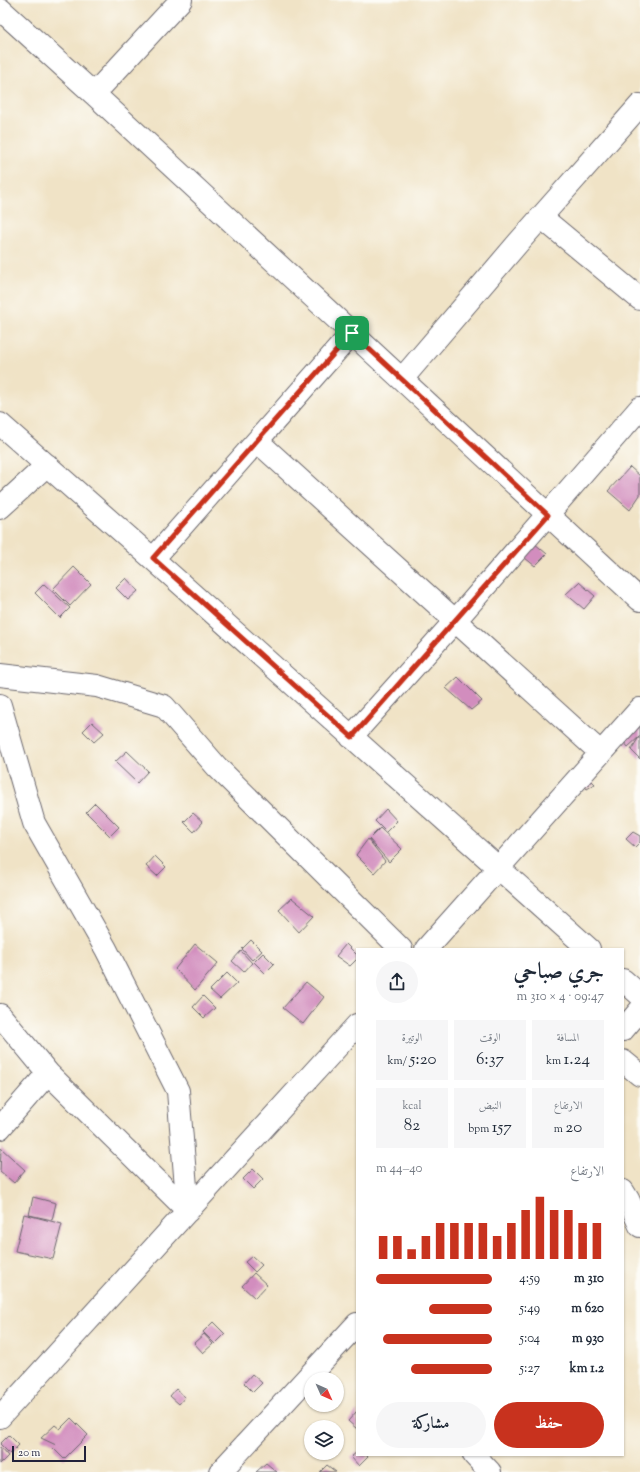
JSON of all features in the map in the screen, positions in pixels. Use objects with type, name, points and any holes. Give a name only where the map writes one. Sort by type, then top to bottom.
[{"type":"street","points":[[94,94],[181,0]]},
{"type":"street","points":[[0,9],[94,94],[640,600]]},
{"type":"street","points":[[402,379],[541,217],[640,105]]},
{"type":"street","points":[[541,217],[640,299]]},
{"type":"street","points":[[153,558],[352,333]]},
{"type":"street","points":[[352,737],[548,515],[640,408]]},
{"type":"street","points":[[0,424],[153,558],[588,948]]},
{"type":"street","points":[[257,441],[601,753]]},
{"type":"street","points":[[0,508],[47,466]]},
{"type":"street","points":[[0,675],[97,686],[164,706],[217,767],[400,948]]},
{"type":"street","points":[[0,705],[34,823],[106,949],[178,1091],[188,1211]]},
{"type":"street","points":[[427,948],[640,709]]},
{"type":"street","points":[[624,981],[640,995]]},
{"type":"street","points":[[624,1029],[640,1010]]},
{"type":"street","points":[[0,1015],[48,1073],[188,1211]]},
{"type":"street","points":[[0,1417],[356,1026]]},
{"type":"street","points":[[624,1062],[640,1075]]},
{"type":"street","points":[[0,1128],[48,1073]]},
{"type":"street","points":[[624,1193],[640,1226]]},
{"type":"street","points":[[220,1472],[355,1331]]},
{"type":"street","points":[[475,1456],[490,1472]]},
{"type":"building","points":[[630,467],[640,476],[640,495],[630,510],[608,491]]},
{"type":"building","points":[[528,538],[547,554],[535,566],[520,554]]},
{"type":"building","points":[[74,567],[91,584],[70,606],[53,589]]},
{"type":"building","points":[[126,578],[138,591],[128,600],[116,588]]},
{"type":"building","points":[[579,582],[595,596],[584,609],[566,594]]},
{"type":"building","points":[[44,584],[70,608],[60,618],[35,593]]},
{"type":"building","points":[[458,677],[482,701],[471,710],[446,688]]},
{"type":"building","points":[[640,719],[640,736],[628,747],[620,737]]},
{"type":"building","points":[[92,722],[104,733],[94,742],[83,731]]},
{"type":"building","points":[[639,737],[640,739],[640,759],[631,750]]},
{"type":"building","points":[[127,751],[148,771],[137,783],[115,762]]},
{"type":"building","points":[[588,777],[595,784],[587,789],[581,782]]},
{"type":"building","points":[[95,803],[119,827],[110,836],[86,812]]},
{"type":"building","points":[[386,809],[397,821],[386,832],[375,821]]},
{"type":"building","points":[[193,813],[203,822],[194,832],[184,822]]},
{"type":"building","points":[[380,828],[402,849],[389,862],[369,839]]},
{"type":"building","points":[[633,832],[640,836],[640,842],[635,847],[626,839]]},
{"type":"building","points":[[368,839],[385,861],[374,873],[356,855]]},
{"type":"building","points":[[155,856],[166,867],[157,876],[146,866]]},
{"type":"building","points":[[292,898],[314,916],[299,932],[279,910]]},
{"type":"building","points":[[251,940],[262,951],[252,960],[242,949]]},
{"type":"building","points":[[195,944],[218,963],[195,990],[175,969]]},
{"type":"building","points":[[346,944],[356,954],[356,960],[350,966],[336,956]]},
{"type":"building","points":[[241,951],[252,963],[244,972],[232,961]]},
{"type":"building","points":[[263,953],[274,964],[265,973],[254,962]]},
{"type":"building","points":[[227,973],[237,983],[220,999],[210,990]]},
{"type":"building","points":[[306,982],[324,997],[303,1024],[283,1008]]},
{"type":"building","points":[[203,996],[215,1008],[204,1018],[193,1007]]},
{"type":"building","points":[[1,1148],[25,1170],[14,1183],[0,1171]]},
{"type":"building","points":[[253,1169],[263,1179],[253,1189],[243,1179]]},
{"type":"building","points":[[33,1197],[56,1203],[52,1220],[29,1215]]},
{"type":"building","points":[[24,1214],[62,1224],[53,1259],[15,1251]]},
{"type":"building","points":[[252,1256],[262,1265],[255,1272],[245,1262]]},
{"type":"building","points":[[254,1273],[267,1285],[255,1298],[242,1286]]},
{"type":"building","points":[[213,1322],[225,1334],[215,1344],[203,1332]]},
{"type":"building","points":[[204,1334],[213,1344],[203,1353],[194,1343]]},
{"type":"building","points":[[252,1374],[262,1383],[253,1392],[244,1383]]},
{"type":"building","points":[[176,1389],[185,1397],[179,1404],[170,1396]]},
{"type":"building","points":[[356,1412],[356,1428],[348,1421]]},
{"type":"building","points":[[71,1418],[88,1435],[64,1459],[53,1448],[56,1445],[41,1438],[55,1425],[60,1429]]},
{"type":"building","points":[[9,1435],[19,1445],[10,1454],[0,1444]]},
{"type":"building","points":[[0,1447],[8,1456],[0,1464]]},
{"type":"building","points":[[356,1453],[356,1456],[368,1457],[359,1466],[351,1457]]},
{"type":"building","points":[[266,1463],[277,1472],[256,1472]]},
{"type":"building","points":[[327,1465],[336,1472],[320,1472]]},
{"type":"route","points":[[352,333],[548,515],[352,737],[153,558],[352,333]]}]
